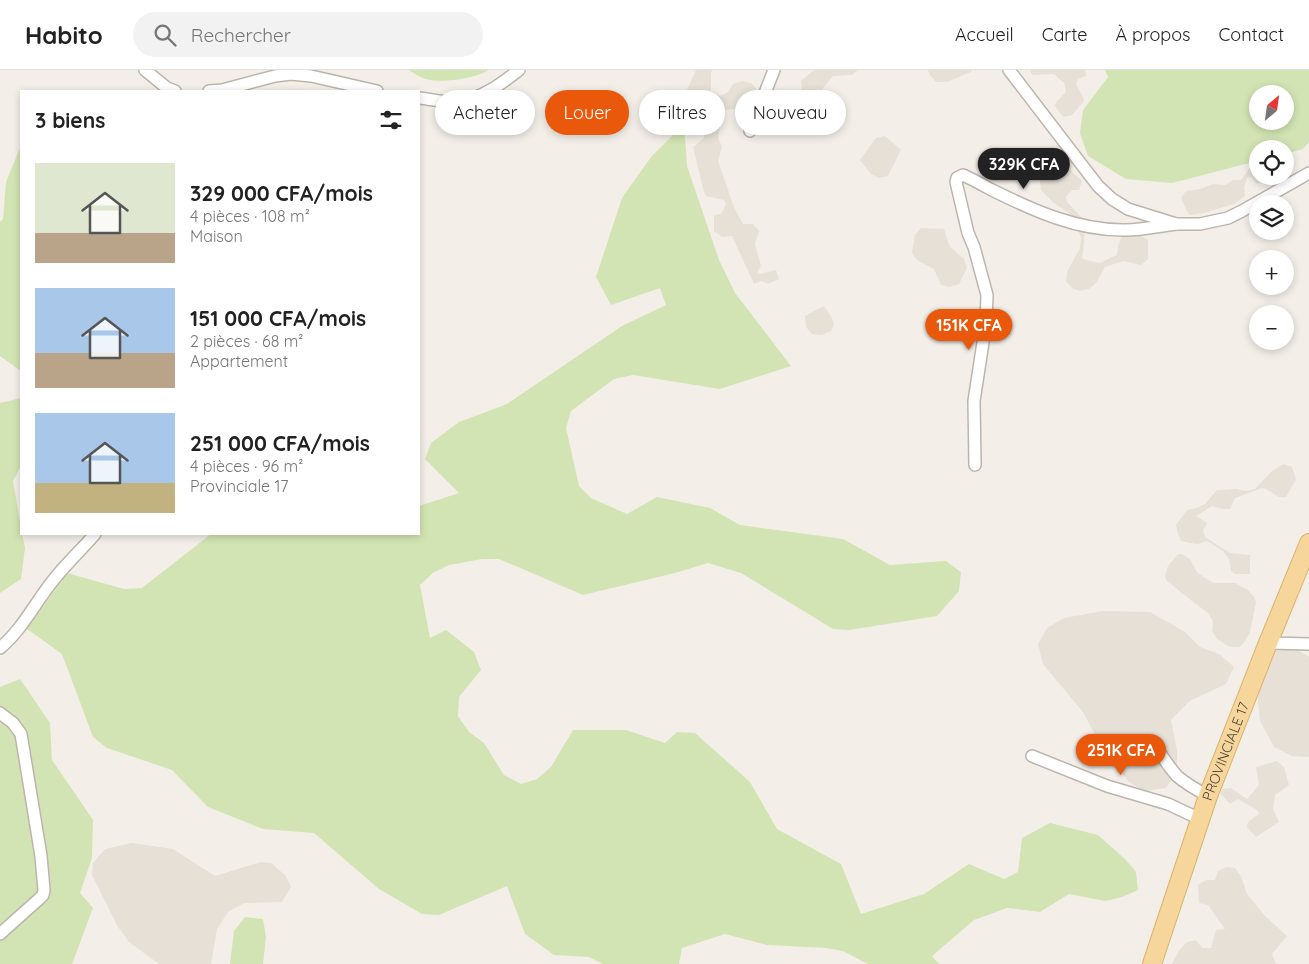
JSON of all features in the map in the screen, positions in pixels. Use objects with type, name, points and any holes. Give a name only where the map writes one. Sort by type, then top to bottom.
[{"type":"main road","name":"PROVINCIALE 17","points":[[1152,964],[1208,796],[1309,543]]},
{"type":"street","points":[[420,98],[456,102],[474,99],[485,94],[520,70]]},
{"type":"street","points":[[766,90],[774,70]]},
{"type":"street","points":[[1008,70],[1098,186],[1112,199],[1128,209],[1176,224]]},
{"type":"street","points":[[222,90],[289,72],[373,90]]},
{"type":"street","points":[[150,73],[167,88],[172,90]]},
{"type":"street","points":[[975,465],[974,401],[986,323],[987,295],[974,247],[968,233],[956,182],[957,178],[962,175],[1052,217],[1092,227],[1126,230],[1176,224],[1200,224],[1228,218],[1309,173]]},
{"type":"street","points":[[0,648],[15,633],[55,578],[94,535]]},
{"type":"street","points":[[1268,643],[1309,644]]},
{"type":"street","points":[[0,713],[14,723],[21,734],[41,856],[44,890],[43,895],[39,899],[0,934]]},
{"type":"street","points":[[1153,743],[1178,776],[1208,796]]},
{"type":"street","points":[[1032,756],[1107,786],[1168,804],[1200,819]]},
{"type":"shaded area","points":[[696,70],[712,70],[711,90],[687,90]]},
{"type":"shaded area","points":[[814,70],[858,70],[852,75],[833,76],[822,90],[802,90],[801,81]]},
{"type":"shaded area","points":[[928,70],[972,70],[947,82],[936,82]]},
{"type":"shaded area","points":[[1030,70],[1085,70],[1086,76],[1078,79],[1076,84],[1084,101],[1072,115],[1063,117],[1055,106],[1056,102],[1066,92],[1064,83],[1054,74],[1032,75]]},
{"type":"shaded area","points":[[742,81],[751,83],[757,90],[735,90],[735,109],[725,110],[725,94],[733,84]]},
{"type":"shaded area","points":[[704,135],[719,135],[722,147],[718,161],[734,207],[743,224],[753,224],[759,231],[755,244],[761,266],[757,272],[760,274],[776,270],[779,279],[768,284],[761,281],[754,284],[732,236],[722,237],[714,231],[714,216],[722,213],[726,204],[724,200],[706,196],[704,192],[693,147],[704,138]]},
{"type":"shaded area","points":[[885,136],[901,150],[888,176],[879,178],[871,174],[860,160],[876,138]]},
{"type":"shaded area","points":[[1059,163],[1068,168],[1082,181],[1079,190],[1072,190],[1066,197],[1067,202],[1080,216],[1085,225],[1082,258],[1100,263],[1117,255],[1123,233],[1131,236],[1140,235],[1148,240],[1148,259],[1141,265],[1123,261],[1105,267],[1096,283],[1089,289],[1080,291],[1072,288],[1066,281],[1067,272],[1080,248],[1081,238],[1069,213],[1054,203],[1041,190],[1040,181],[1050,165]]},
{"type":"shaded area","points":[[1249,169],[1249,178],[1247,178],[1244,187],[1245,196],[1234,204],[1190,215],[1181,198],[1186,191],[1200,189],[1213,184],[1225,185],[1233,180],[1241,180]]},
{"type":"shaded area","points":[[921,228],[944,229],[950,247],[964,259],[967,268],[959,284],[950,287],[941,285],[934,269],[917,260],[912,253],[915,235]]},
{"type":"shaded area","points":[[824,306],[834,325],[831,331],[822,335],[812,334],[806,327],[805,316]]},
{"type":"shaded area","points":[[1283,464],[1292,467],[1296,480],[1286,497],[1279,497],[1262,488],[1235,498],[1230,509],[1212,506],[1196,516],[1207,524],[1203,530],[1205,537],[1230,553],[1250,555],[1250,574],[1235,574],[1231,571],[1229,559],[1223,551],[1207,541],[1198,544],[1181,541],[1176,525],[1187,510],[1205,504],[1217,490],[1236,489],[1246,491],[1255,489],[1272,471]]},
{"type":"shaded area","points":[[1178,554],[1182,554],[1190,559],[1197,572],[1205,578],[1214,583],[1235,583],[1248,590],[1254,597],[1256,602],[1250,632],[1239,647],[1230,647],[1217,639],[1212,631],[1213,621],[1208,613],[1166,580],[1165,576],[1168,566]]},
{"type":"shaded area","points":[[1103,611],[1150,612],[1185,632],[1200,647],[1219,654],[1234,667],[1226,684],[1190,701],[1171,720],[1177,750],[1177,771],[1166,788],[1144,791],[1129,782],[1102,748],[1083,712],[1043,664],[1038,644],[1047,628],[1064,618]]},
{"type":"shaded area","points":[[1294,648],[1309,657],[1309,757],[1292,756],[1274,747],[1260,721],[1257,691],[1267,656],[1275,651]]},
{"type":"shaded area","points":[[1277,761],[1284,767],[1289,785],[1275,795],[1273,809],[1279,822],[1256,837],[1247,827],[1248,822],[1259,814],[1257,810],[1238,799],[1230,804],[1221,794],[1222,789],[1231,788],[1247,799],[1259,785],[1256,767]]},
{"type":"shaded area","points":[[132,843],[173,849],[215,876],[261,862],[271,863],[286,876],[291,887],[282,902],[244,903],[228,912],[217,929],[211,964],[159,964],[129,942],[118,927],[92,875],[93,863],[105,849]]},
{"type":"shaded area","points":[[1226,867],[1235,868],[1241,876],[1247,894],[1265,916],[1287,936],[1272,954],[1276,964],[1172,964],[1180,949],[1187,942],[1196,940],[1202,948],[1211,948],[1216,930],[1225,929],[1208,905],[1199,903],[1198,885],[1206,880],[1215,880],[1218,871]]},
{"type":"green space","points":[[408,70],[489,70],[468,78],[441,81],[426,79]]},
{"type":"green space","points":[[1105,70],[1309,70],[1309,142],[1303,149],[1294,152],[1294,140],[1249,140],[1249,163],[1172,183],[1126,179],[1088,156],[1080,133],[1083,110],[1108,77]]},
{"type":"green space","points":[[673,135],[685,135],[687,166],[719,260],[735,293],[791,366],[720,389],[633,375],[614,379],[571,411],[566,428],[579,486],[591,498],[627,514],[657,497],[710,508],[740,525],[843,539],[890,565],[946,561],[961,572],[959,591],[937,616],[849,630],[833,629],[741,573],[708,563],[675,573],[583,595],[499,559],[482,559],[449,565],[433,573],[420,585],[430,638],[446,630],[474,652],[481,670],[459,697],[458,716],[469,732],[484,743],[504,775],[521,784],[537,779],[551,767],[573,730],[626,730],[665,743],[677,732],[695,733],[750,782],[777,829],[841,864],[861,914],[924,894],[969,864],[1004,879],[1018,872],[1022,838],[1050,823],[1098,835],[1125,859],[1136,872],[1138,890],[1122,897],[1105,901],[1069,894],[1040,912],[1007,908],[974,920],[932,956],[939,964],[868,964],[843,951],[826,948],[767,945],[725,934],[682,948],[679,964],[603,964],[589,957],[554,955],[525,934],[507,886],[439,915],[422,914],[379,889],[314,833],[263,829],[208,807],[172,770],[107,748],[93,737],[62,654],[27,629],[67,573],[124,589],[142,588],[210,535],[420,535],[420,506],[459,493],[425,459],[431,443],[459,422],[507,404],[622,326],[666,305],[660,288],[611,305],[596,277],[622,198],[651,157]]},
{"type":"green space","points":[[20,148],[20,370],[0,356],[0,222],[3,219],[6,182]]},
{"type":"green space","points":[[20,398],[20,468],[13,481],[20,521],[20,535],[22,535],[25,548],[21,579],[0,593],[0,403]]},
{"type":"green space","points":[[20,679],[50,723],[52,760],[93,820],[92,858],[80,893],[93,908],[72,964],[0,964],[0,687]]},
{"type":"green space","points":[[245,917],[263,919],[266,937],[263,964],[230,964],[234,931]]}]
